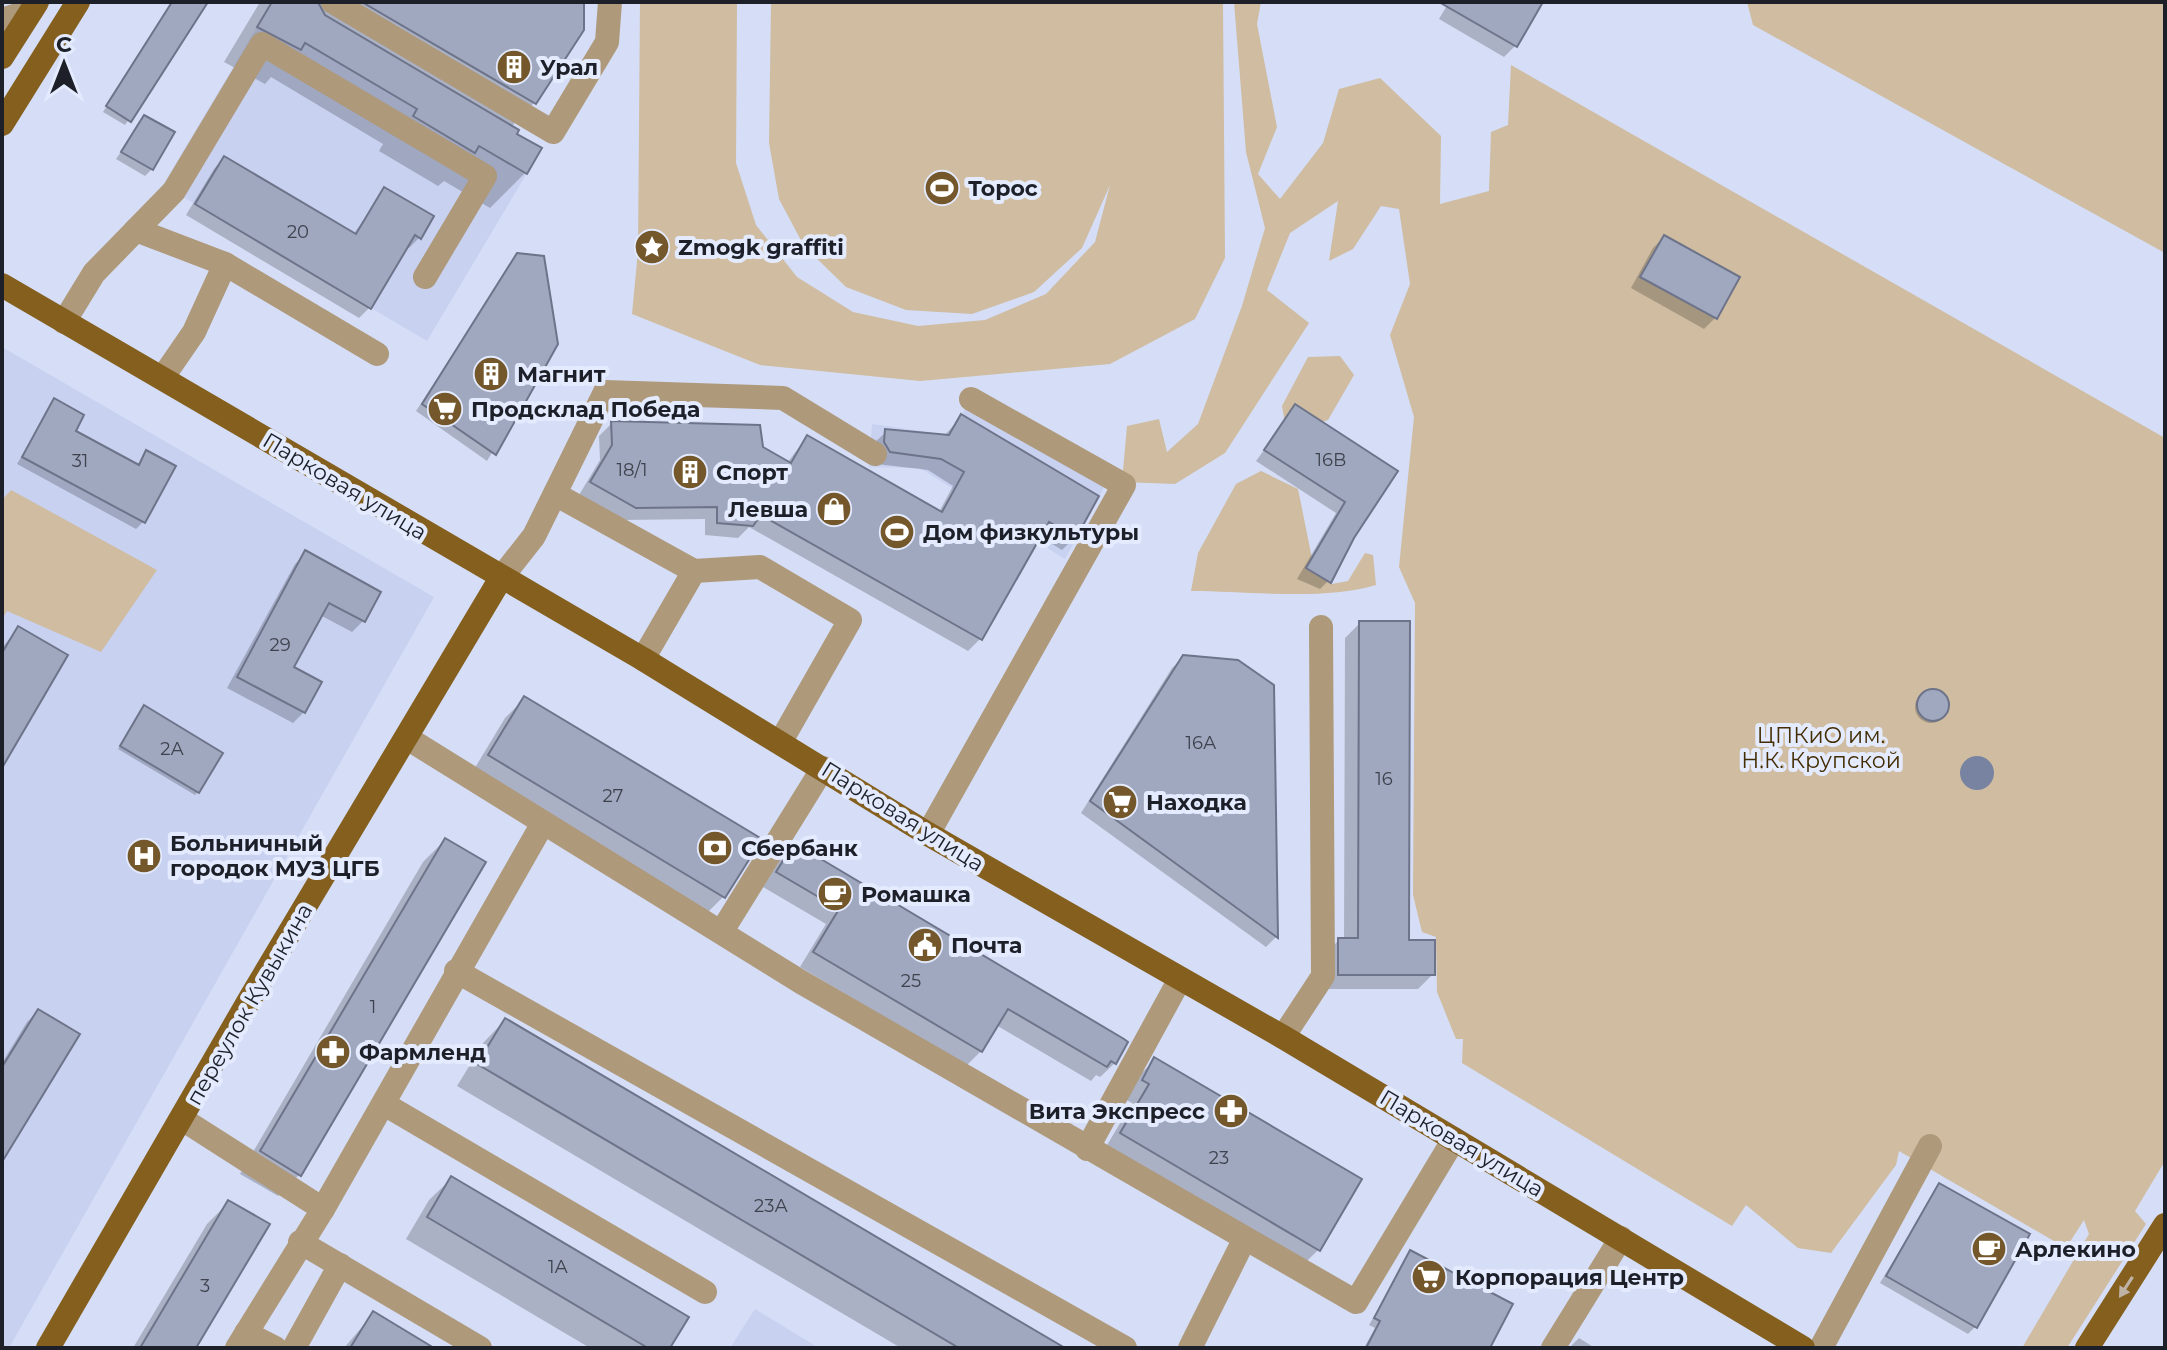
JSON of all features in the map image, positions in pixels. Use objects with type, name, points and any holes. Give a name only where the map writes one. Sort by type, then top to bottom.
[{"type":"main road","points":[[2,124],[78,2]]},
{"type":"main road","points":[[2,57],[35,6]]},
{"type":"main road","name":"Парковая улица","points":[[2,285],[643,659],[928,834],[1283,1037],[1803,1348]]},
{"type":"main road","name":"переулок Кувыкина","points":[[48,1348],[501,578]]},
{"type":"main road","points":[[2087,1348],[2165,1225]]},
{"type":"street","points":[[333,2],[553,132],[607,42],[610,2]]},
{"type":"street","points":[[2,20],[35,6]]},
{"type":"street","points":[[64,322],[94,273],[174,191],[262,44],[485,176],[425,277]]},
{"type":"street","points":[[136,230],[225,264],[377,354]]},
{"type":"street","points":[[163,377],[194,332],[225,264]]},
{"type":"street","points":[[501,578],[534,536],[605,392],[783,398],[875,454]]},
{"type":"street","points":[[928,834],[1124,485],[971,399]]},
{"type":"street","points":[[555,494],[694,571],[760,567],[850,620],[781,741]]},
{"type":"street","points":[[643,659],[694,571]]},
{"type":"street","points":[[1283,1037],[1323,976],[1321,627]]},
{"type":"street","points":[[407,738],[801,982],[1356,1302],[1454,1139]]},
{"type":"street","points":[[722,931],[823,768]]},
{"type":"street","points":[[275,1348],[241,1341],[323,1209],[543,823]]},
{"type":"street","points":[[456,971],[1125,1348]]},
{"type":"street","points":[[1087,1149],[1180,979]]},
{"type":"street","points":[[384,1104],[705,1292]]},
{"type":"street","points":[[182,1119],[323,1209]]},
{"type":"street","points":[[1821,1348],[1930,1146]]},
{"type":"street","points":[[1553,1348],[1621,1238]]},
{"type":"street","points":[[1190,1348],[1244,1240]]},
{"type":"street","points":[[300,1242],[480,1348]]},
{"type":"street","points":[[294,1348],[340,1265]]},
{"type":"shaded area","points":[[272,2],[295,2],[542,148],[427,341],[163,185]]},
{"type":"shaded area","name":"Больничный городок МУЗ ЦГБ","points":[[2,347],[434,597],[9,1348],[2,1348]]},
{"type":"shaded area","points":[[976,392],[1115,467],[1065,559],[920,468],[869,467],[872,424],[949,435]]},
{"type":"shaded area","points":[[1977,756],[1989,761],[1994,773],[1989,785],[1977,790],[1965,785],[1960,773],[1965,761]]},
{"type":"shaded area","points":[[755,1309],[819,1348],[730,1348]]},
{"type":"green space","name":"Торос","points":[[640,2],[737,2],[736,163],[756,225],[797,277],[853,312],[918,326],[985,320],[1046,294],[1095,242],[1110,185],[1082,248],[1034,292],[972,314],[906,310],[846,287],[804,246],[779,199],[769,143],[771,2],[1223,2],[1225,258],[1195,319],[1110,364],[920,381],[760,365],[632,314],[638,251]]},
{"type":"green space","name":"ЦПКиО им. Н.К. Крупской","points":[[1234,2],[1261,2],[1257,24],[1277,127],[1258,174],[1280,199],[1323,143],[1339,89],[1380,78],[1441,136],[1440,204],[1489,191],[1491,132],[1508,125],[1511,65],[2165,438],[2165,1161],[2135,1211],[2146,1224],[2067,1348],[2022,1348],[2089,1234],[2084,1220],[2066,1248],[1899,1151],[1896,1165],[1831,1253],[1798,1248],[1746,1205],[1732,1226],[1462,1063],[1463,1039],[1456,1039],[1437,992],[1436,937],[1422,932],[1413,895],[1415,603],[1399,567],[1414,417],[1390,335],[1410,284],[1399,209],[1381,206],[1353,249],[1329,261],[1338,201],[1290,233],[1267,290],[1309,323],[1225,453],[1175,484],[1122,482],[1127,426],[1159,419],[1167,452],[1198,424],[1242,306],[1265,228],[1246,152]]},
{"type":"green space","points":[[1747,2],[2165,2],[2165,253],[1753,25]]},
{"type":"green space","points":[[1340,356],[1354,375],[1328,420],[1287,434],[1282,406],[1308,357]]},
{"type":"green space","points":[[1261,471],[1298,489],[1315,573],[1332,584],[1348,581],[1365,553],[1373,555],[1376,585],[1309,594],[1191,591],[1198,553],[1236,484]]},
{"type":"green space","points":[[11,490],[157,570],[101,652],[7,611],[2,619],[2,500]]},
{"type":"building","points":[[172,2],[208,2],[131,122],[106,106]]},
{"type":"building","points":[[272,2],[318,2],[325,15],[519,130],[517,134],[542,148],[527,174],[479,146],[475,153],[413,116],[417,109],[305,43],[301,50],[257,27]]},
{"type":"building","name":"Урал","points":[[362,2],[584,2],[584,30],[536,104]]},
{"type":"building","points":[[1439,2],[1543,2],[1517,47]]},
{"type":"building","points":[[144,115],[175,132],[153,170],[121,152]]},
{"type":"building","points":[[224,156],[356,234],[384,187],[434,216],[421,239],[415,235],[371,309],[195,204]]},
{"type":"building","points":[[1664,235],[1740,277],[1717,319],[1640,277]]},
{"type":"building","name":"Магнит","points":[[517,253],[544,256],[558,344],[496,455],[422,404]]},
{"type":"building","points":[[54,398],[84,415],[76,431],[139,465],[146,450],[176,466],[145,523],[22,457]]},
{"type":"building","points":[[1295,404],[1398,471],[1354,538],[1331,583],[1306,568],[1345,502],[1264,450]]},
{"type":"building","points":[[961,414],[1099,496],[1076,538],[1049,522],[982,640],[761,515],[753,526],[717,523],[717,507],[636,508],[590,482],[612,445],[611,421],[760,425],[763,447],[791,463],[807,435],[942,512],[964,472],[941,459],[890,452],[884,442],[885,429],[949,435]]},
{"type":"building","points":[[305,550],[381,592],[365,622],[329,603],[294,667],[322,682],[305,713],[237,677]]},
{"type":"building","points":[[1359,621],[1410,621],[1409,940],[1435,940],[1435,975],[1338,975],[1338,938],[1358,938]]},
{"type":"building","points":[[18,626],[68,655],[2,768],[2,653]]},
{"type":"building","points":[[1183,655],[1238,660],[1274,685],[1278,938],[1090,801]]},
{"type":"building","points":[[1933,689],[1945,693],[1949,705],[1945,717],[1933,721],[1921,717],[1917,705],[1921,693]]},
{"type":"building","points":[[524,696],[762,839],[725,898],[488,755]]},
{"type":"building","points":[[144,705],[223,753],[199,793],[120,746]]},
{"type":"building","points":[[445,838],[486,862],[301,1176],[260,1151]]},
{"type":"building","points":[[794,843],[1124,1039],[1128,1042],[1116,1064],[1111,1061],[1107,1067],[1008,1009],[982,1052],[813,952],[839,909],[776,872]]},
{"type":"building","points":[[38,1009],[80,1034],[2,1162],[2,1067]]},
{"type":"building","points":[[505,1018],[1065,1348],[959,1348],[477,1064]]},
{"type":"building","points":[[1154,1057],[1362,1179],[1320,1251],[1120,1133],[1149,1084],[1142,1080]]},
{"type":"building","points":[[451,1176],[689,1317],[670,1348],[648,1348],[427,1217]]},
{"type":"building","points":[[1939,1183],[2030,1234],[1977,1328],[1886,1276]]},
{"type":"building","points":[[228,1200],[270,1224],[196,1348],[140,1348]]},
{"type":"building","name":"Корпорация Центр","points":[[1410,1250],[1513,1304],[1490,1348],[1366,1348],[1380,1321],[1374,1318]]},
{"type":"building","points":[[373,1311],[434,1348],[350,1348]]},
{"type":"place","name":"Урал","points":[[514,67]]},
{"type":"place","name":"Торос","points":[[942,188]]},
{"type":"place","name":"Zmogk graffiti","points":[[652,247]]},
{"type":"place","name":"Магнит","points":[[491,374]]},
{"type":"place","name":"Продсклад Победа","points":[[445,409]]},
{"type":"place","name":"Спорт","points":[[690,472]]},
{"type":"place","name":"Левша","points":[[834,509]]},
{"type":"place","name":"Дом физкультуры","points":[[897,532]]},
{"type":"place","name":"Находка","points":[[1120,802]]},
{"type":"place","name":"Сбербанк","points":[[715,848]]},
{"type":"place","name":"Больничный городок МУЗ ЦГБ","points":[[144,856]]},
{"type":"place","name":"Ромашка","points":[[835,894]]},
{"type":"place","name":"Почта","points":[[925,945]]},
{"type":"place","name":"Фармленд","points":[[333,1052]]},
{"type":"place","name":"Вита Экспресс","points":[[1231,1111]]},
{"type":"place","name":"Арлекино","points":[[1989,1249]]},
{"type":"place","name":"Корпорация Центр","points":[[1429,1277]]}]
